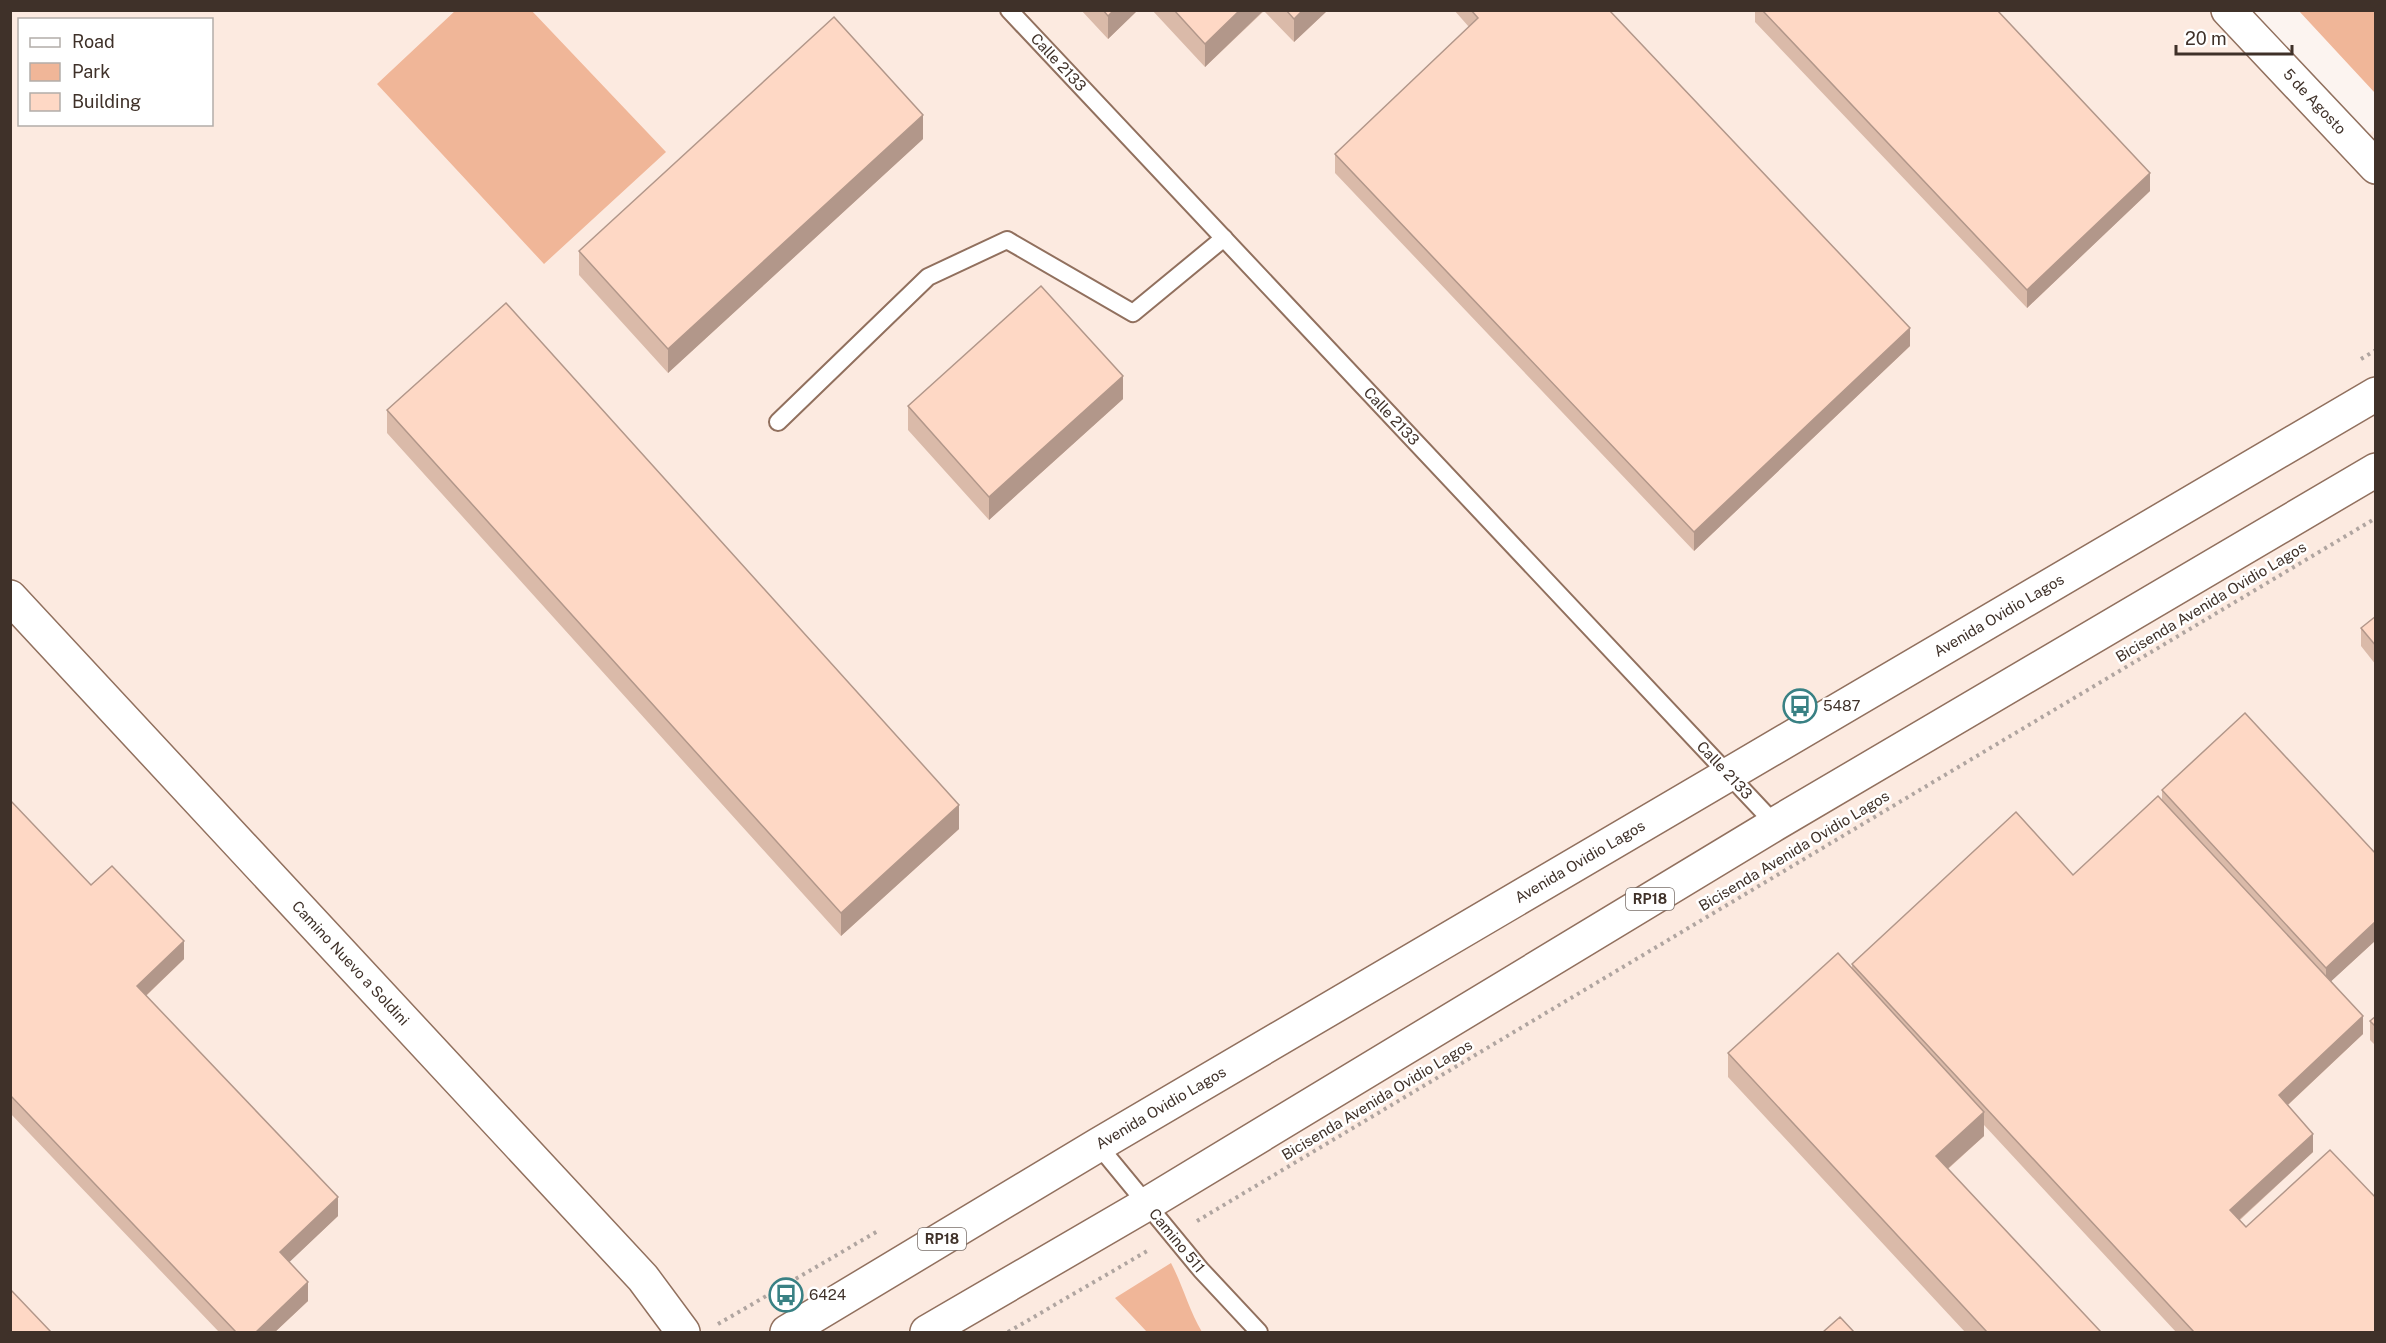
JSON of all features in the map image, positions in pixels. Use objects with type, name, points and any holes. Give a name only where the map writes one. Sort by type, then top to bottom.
[{"type":"main road","name":"5 de Agosto","points":[[2228,10],[2376,167]]},
{"type":"main road","name":"Avenida Ovidio Lagos","points":[[787,1332],[1098,1145],[2376,394]]},
{"type":"main road","name":"RP18","points":[[927,1332],[1147,1204],[1775,824],[2376,470]]},
{"type":"main road","name":"Camino Nuevo a Soldini","points":[[10,597],[643,1278],[683,1332]]},
{"type":"lane","name":"Calle 2133","points":[[1009,10],[1775,824]]},
{"type":"lane","points":[[778,422],[928,277],[1007,240],[1133,313],[1224,238]]},
{"type":"lane","name":"Camino 511","points":[[1098,1145],[1201,1270],[1259,1332]]},
{"type":"path","name":"Bicisenda Avenida Ovidio Lagos","points":[[1008,1332],[1173,1236],[2376,518]]},
{"type":"shaded area","points":[[10,11],[2228,11],[2357,146],[2375,129],[2375,1332],[11,1332]]},
{"type":"green space","points":[[456,10],[532,11],[666,152],[544,264],[377,84]]},
{"type":"green space","points":[[2299,11],[2375,11],[2375,93]]},
{"type":"green space","points":[[1171,1263],[1202,1332],[1147,1332],[1115,1298]]},
{"type":"building","points":[[1103,10],[1114,10],[1108,16]]},
{"type":"building","points":[[1174,10],[1240,10],[1205,44]]},
{"type":"building","points":[[1286,10],[1303,10],[1294,19]]},
{"type":"building","points":[[1471,10],[1609,10],[1910,328],[1694,532],[1335,154],[1478,18]]},
{"type":"building","points":[[1762,10],[1997,10],[2150,173],[2027,290]]},
{"type":"building","points":[[834,17],[923,115],[668,349],[579,251]]},
{"type":"building","points":[[1041,286],[1123,376],[989,497],[908,406]]},
{"type":"building","points":[[506,303],[959,805],[841,913],[387,410]]},
{"type":"building","points":[[2376,616],[2376,646],[2361,628]]},
{"type":"building","points":[[2245,713],[2376,854],[2376,921],[2326,968],[2162,790]]},
{"type":"building","points":[[2158,796],[2363,1016],[2279,1095],[2313,1134],[2230,1210],[2246,1227],[2330,1150],[2376,1198],[2376,1332],[2194,1332],[1852,964],[2016,812],[2073,875]]},
{"type":"building","points":[[10,800],[91,885],[112,866],[184,941],[137,986],[338,1197],[280,1252],[308,1282],[256,1332],[236,1332],[10,1095]]},
{"type":"building","points":[[1838,953],[1984,1112],[1936,1156],[2101,1332],[1987,1332],[1728,1053]]},
{"type":"building","points":[[2376,1016],[2376,1027],[2370,1021]]},
{"type":"building","points":[[10,1289],[51,1332],[10,1332]]},
{"type":"building","points":[[1840,1317],[1854,1332],[1823,1332]]},
{"type":"place","name":"5487","points":[[1800,706]]},
{"type":"place","name":"6424","points":[[786,1295]]}]
